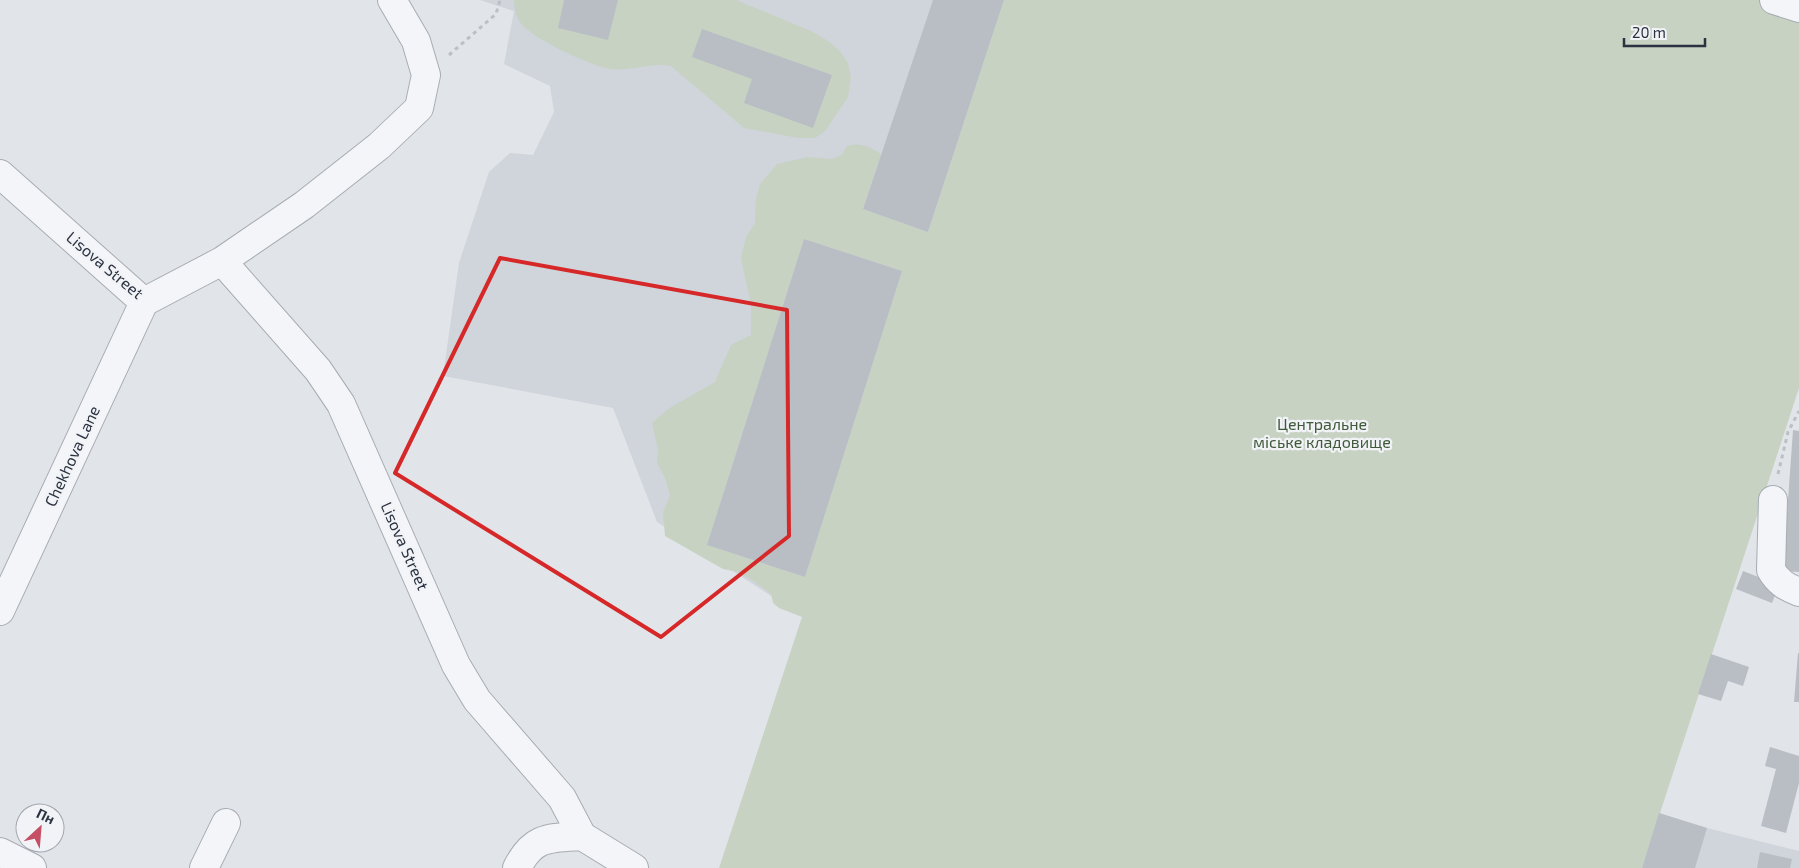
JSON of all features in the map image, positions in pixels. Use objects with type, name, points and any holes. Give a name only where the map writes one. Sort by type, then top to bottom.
[{"type":"street","points":[[392,0],[416,41],[426,75]]},
{"type":"street","points":[[1774,0],[1799,8]]},
{"type":"street","name":"Lisova Street","points":[[0,174],[144,302],[222,261],[304,205],[379,146],[418,108],[426,75]]},
{"type":"street","name":"Lisova Street","points":[[222,261],[318,370],[340,404],[456,665],[477,700],[562,798],[582,836]]},
{"type":"street","name":"Chekhova Lane","points":[[0,611],[144,302]]},
{"type":"street","points":[[1773,500],[1771,570],[1776,579],[1788,588],[1799,592]]},
{"type":"street","points":[[204,868],[226,823]]},
{"type":"street","points":[[517,868],[525,853],[536,842],[552,838],[582,836],[634,868]]},
{"type":"street","points":[[0,852],[32,868]]},
{"type":"path","points":[[426,75],[496,14],[500,0]]},
{"type":"path","points":[[1773,500],[1788,432],[1799,411]]},
{"type":"highlighted area","points":[[500,258],[787,310],[789,536],[661,637],[395,473]]},
{"type":"shaded area","points":[[480,0],[1004,0],[802,616],[657,522],[613,408],[443,376],[459,263],[489,172],[510,153],[533,155],[554,112],[550,86],[504,64],[514,11]]},
{"type":"shaded area","points":[[1659,813],[1707,828],[1799,851],[1799,868],[1642,868]]},
{"type":"green space","points":[[514,0],[736,0],[811,31],[839,50],[848,63],[851,77],[848,97],[825,131],[815,138],[799,138],[744,128],[671,66],[656,65],[618,70],[611,69],[590,63],[548,43],[536,36],[520,22],[516,14]]},
{"type":"green space","name":"Центральне міське кладовище","points":[[1004,0],[1799,0],[1799,388],[1642,868],[719,868],[802,617],[779,608],[773,603],[771,594],[752,580],[738,572],[723,569],[665,536],[663,512],[670,496],[666,480],[657,463],[658,450],[652,423],[668,409],[715,382],[731,345],[751,335],[751,305],[741,258],[746,237],[755,223],[756,199],[760,184],[777,164],[808,157],[831,159],[842,155],[846,147],[851,145],[869,147],[881,154],[863,209],[928,232]],"holes":[[[804,239],[902,271],[805,577],[707,545]]]},
{"type":"building","points":[[564,0],[618,0],[608,40],[558,28]]},
{"type":"building","points":[[933,0],[1004,0],[928,232],[863,209]]},
{"type":"building","points":[[702,29],[832,75],[813,128],[744,103],[752,79],[692,57]]},
{"type":"building","points":[[804,239],[902,271],[805,577],[707,545]]},
{"type":"building","points":[[1793,430],[1799,431],[1799,572],[1783,571]]},
{"type":"building","points":[[1743,571],[1779,585],[1772,603],[1736,589]]},
{"type":"building","points":[[1798,653],[1799,702],[1794,702]]},
{"type":"building","points":[[1711,654],[1749,667],[1743,686],[1728,681],[1721,701],[1698,694]]},
{"type":"building","points":[[1770,747],[1799,756],[1799,783],[1786,833],[1761,826],[1776,769],[1765,766]]},
{"type":"building","points":[[1659,813],[1707,828],[1695,868],[1642,868]]},
{"type":"building","points":[[1760,852],[1792,859],[1790,868],[1757,868]]}]
